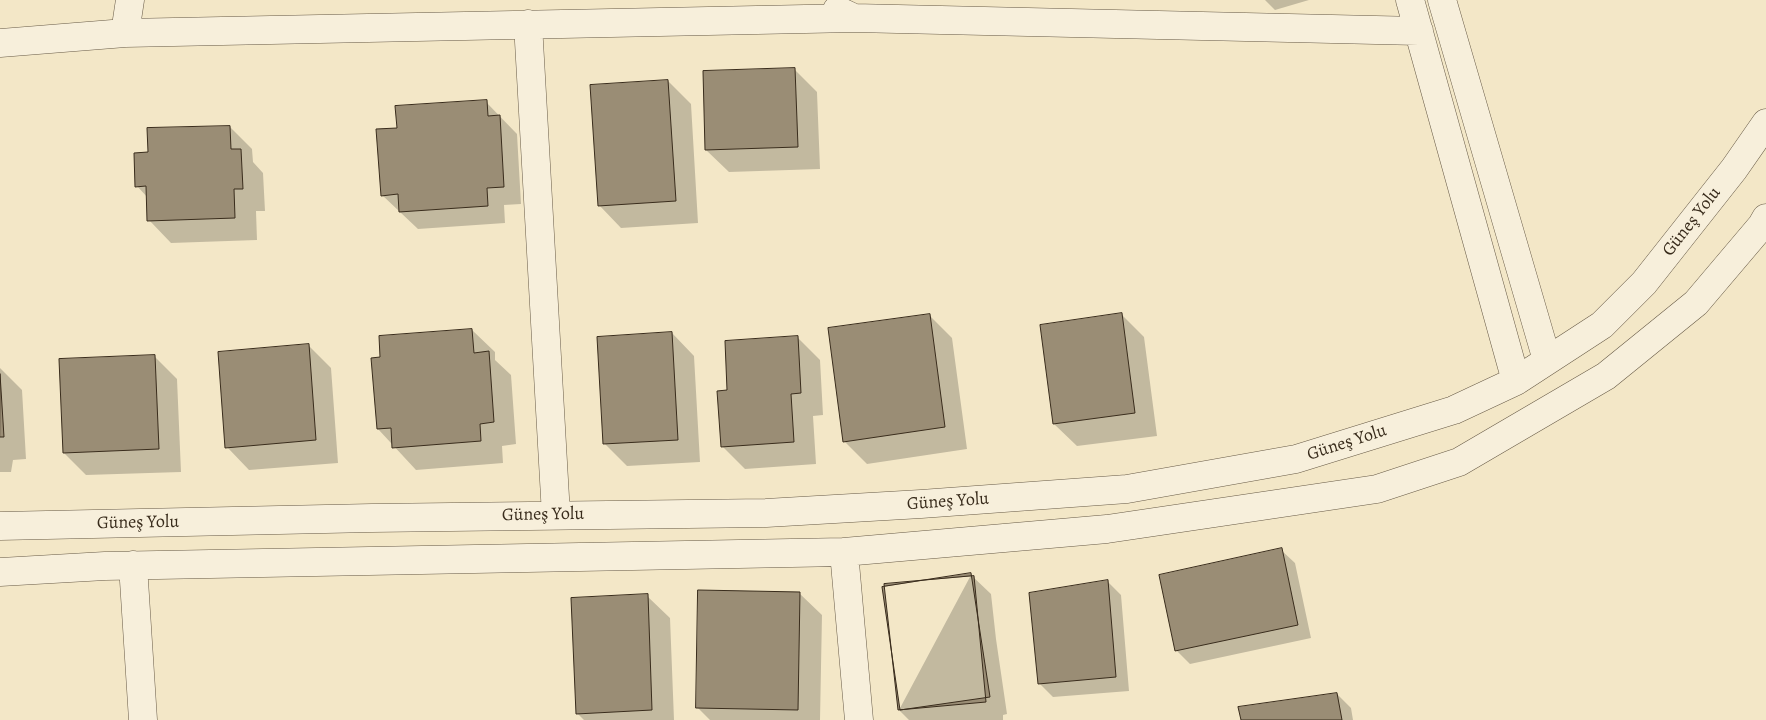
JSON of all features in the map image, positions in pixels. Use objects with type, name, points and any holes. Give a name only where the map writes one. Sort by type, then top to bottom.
[{"type":"street","points":[[125,33],[130,0]]},
{"type":"street","points":[[815,0],[854,18]]},
{"type":"street","points":[[1410,0],[1516,381]]},
{"type":"street","points":[[1442,0],[1547,360]]},
{"type":"street","points":[[0,43],[125,33],[854,18],[1419,31]]},
{"type":"street","points":[[528,24],[556,515]]},
{"type":"street","name":"Güneş Yolu","points":[[0,526],[556,515],[766,513],[911,505],[1127,489],[1296,459],[1454,410],[1516,381],[1602,325],[1644,282],[1734,169],[1766,123]]},
{"type":"street","points":[[0,572],[133,565],[844,552],[1107,530],[1377,489],[1459,462],[1606,376],[1696,302],[1766,218]]},
{"type":"street","points":[[844,552],[859,720]]},
{"type":"street","points":[[133,565],[143,720]]},
{"type":"building","points":[[795,68],[798,147],[705,150],[703,71]]},
{"type":"building","points":[[668,80],[676,201],[598,206],[590,85]]},
{"type":"building","points":[[487,100],[488,116],[500,115],[504,187],[487,188],[488,206],[399,212],[398,194],[381,196],[376,129],[397,128],[395,106]]},
{"type":"building","points":[[230,126],[231,149],[241,149],[243,189],[234,189],[235,218],[147,221],[146,186],[135,187],[134,153],[148,152],[147,128]]},
{"type":"building","points":[[1122,313],[1135,413],[1053,424],[1040,325]]},
{"type":"building","points":[[930,314],[945,427],[843,442],[828,328]]},
{"type":"building","points":[[472,329],[474,353],[489,351],[494,422],[480,424],[481,441],[392,448],[391,428],[377,429],[371,358],[380,357],[379,336]]},
{"type":"building","points":[[672,332],[678,440],[603,444],[597,337]]},
{"type":"building","points":[[798,336],[801,393],[791,394],[794,442],[721,447],[717,391],[727,390],[725,341]]},
{"type":"building","points":[[309,344],[316,440],[225,448],[218,352]]},
{"type":"building","points":[[155,355],[159,449],[63,453],[59,359]]},
{"type":"building","points":[[0,374],[4,437],[0,437]]},
{"type":"building","points":[[1282,548],[1298,625],[1175,651],[1159,575]]},
{"type":"building","points":[[971,573],[990,697],[900,710],[882,587]]},
{"type":"building","points":[[974,576],[986,702],[898,710],[884,584]]},
{"type":"building","points":[[1108,580],[1116,677],[1038,684],[1029,593]]},
{"type":"building","points":[[698,590],[800,592],[798,710],[696,708]]},
{"type":"building","points":[[648,594],[652,710],[576,714],[571,598]]},
{"type":"building","points":[[1337,693],[1342,720],[1241,720],[1238,707]]}]
